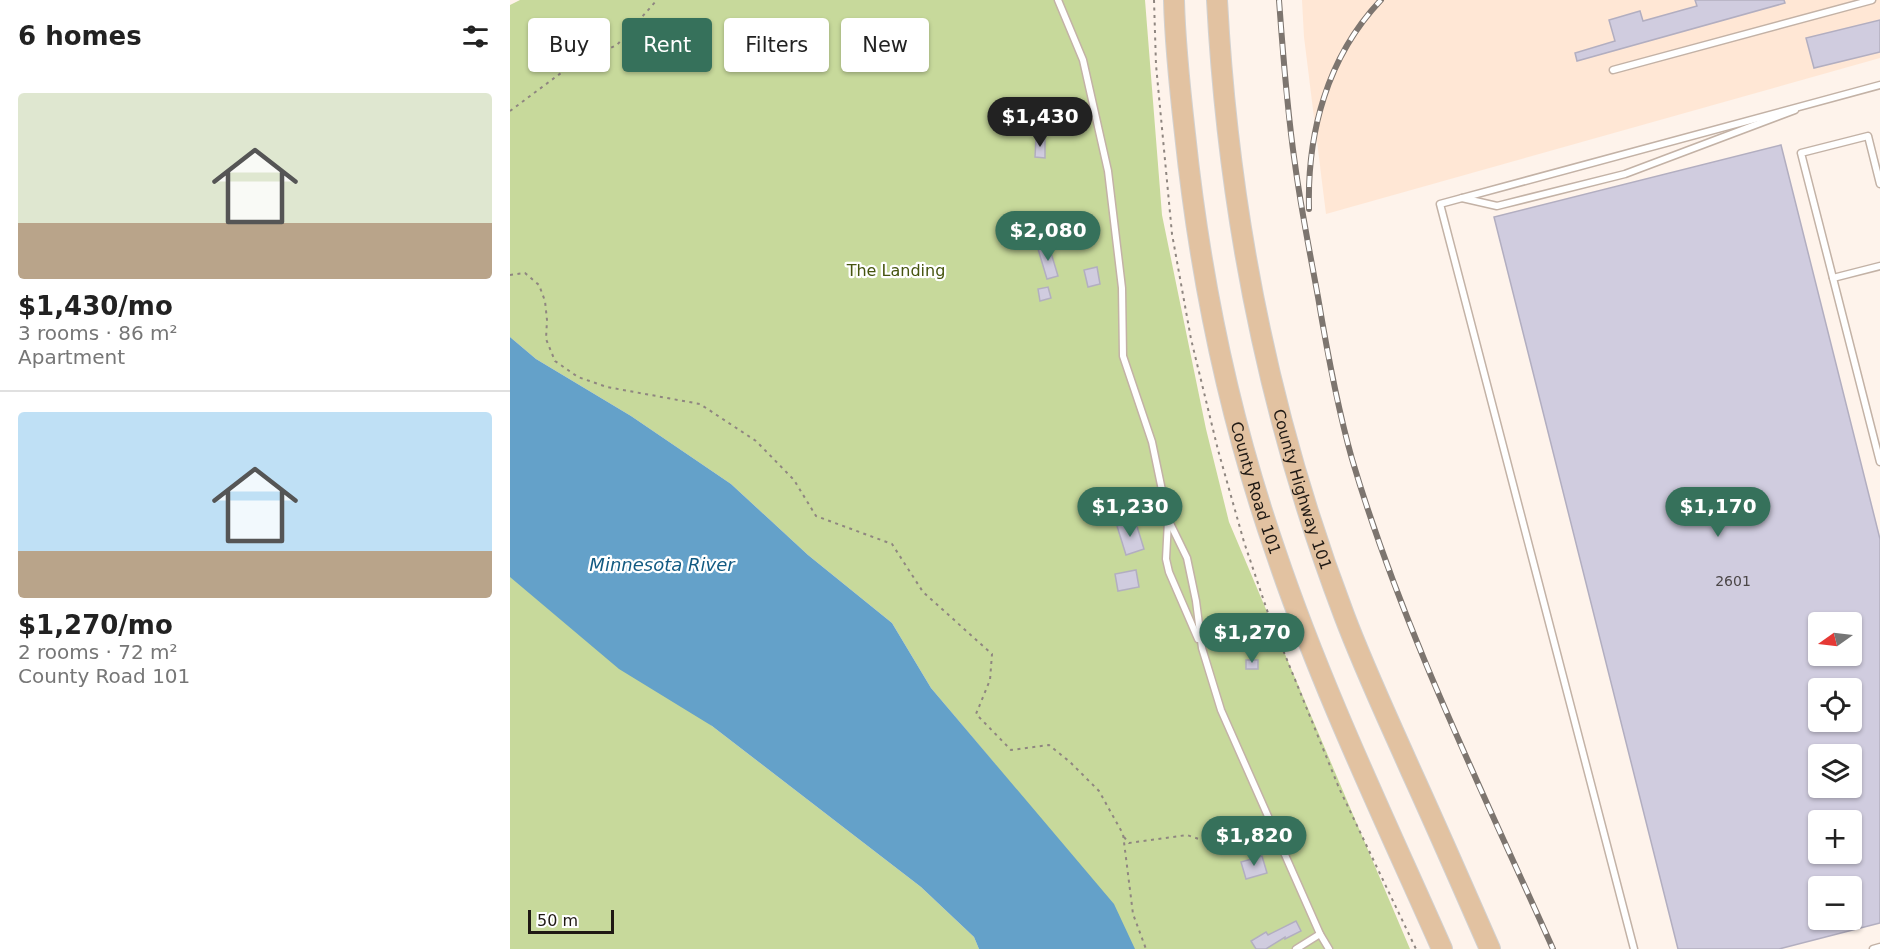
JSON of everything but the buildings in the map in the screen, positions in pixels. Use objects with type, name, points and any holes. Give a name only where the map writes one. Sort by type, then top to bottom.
[{"type":"main road","name":"County Road 101","points":[[1174,0],[1177,66],[1191,195],[1211,312],[1238,427],[1276,553],[1322,676],[1442,949]]},
{"type":"main road","name":"County Highway 101","points":[[1217,0],[1222,77],[1238,206],[1256,310],[1289,449],[1328,572],[1357,648],[1490,949]]},
{"type":"lane","points":[[1058,0],[1083,60],[1105,160],[1122,288],[1123,356],[1152,442],[1168,519],[1189,566],[1202,648]]},
{"type":"lane","points":[[1614,70],[1872,0]]},
{"type":"lane","points":[[1634,949],[1440,204],[1880,85]]},
{"type":"lane","points":[[1461,198],[1497,206],[1625,174],[1764,123],[1818,100]]},
{"type":"lane","points":[[1880,184],[1868,136],[1801,153],[1880,462]]},
{"type":"lane","points":[[1833,278],[1880,266]]},
{"type":"lane","points":[[1168,519],[1166,559],[1169,572],[1202,648],[1221,710],[1320,934],[1329,949]]},
{"type":"lane","points":[[1296,949],[1320,934]]},
{"type":"lane","points":[[1873,949],[1880,947]]},
{"type":"path","points":[[510,111],[569,67],[617,45],[657,0]]},
{"type":"path","points":[[510,275],[525,273],[539,285],[546,311],[546,339],[555,361],[578,377],[607,387],[700,404],[756,441],[794,480],[816,516],[892,544],[923,592],[992,654],[990,680],[976,714],[1011,750],[1049,745],[1099,791],[1129,843],[1187,835],[1240,853]]},
{"type":"path","points":[[1123,834],[1133,914],[1146,949]]},
{"type":"shaded area","points":[[1302,0],[1880,0],[1880,58],[1326,214],[1304,37]]},
{"type":"green space","name":"The Landing","points":[[520,0],[1145,0],[1162,215],[1206,429],[1229,522],[1410,949],[1133,949],[995,764],[931,688],[892,623],[808,555],[731,484],[631,416],[536,359],[510,337],[510,5]]},
{"type":"green space","points":[[510,556],[712,726],[921,887],[974,937],[979,949],[510,949]]},
{"type":"water","name":"Minnesota River","points":[[510,337],[536,359],[631,416],[731,484],[808,555],[892,623],[931,688],[1114,904],[1135,949],[979,949],[974,937],[921,887],[712,726],[619,669],[510,577]]},
{"type":"railway","points":[[1279,0],[1287,103],[1300,198],[1333,378],[1352,459],[1394,584],[1444,707],[1553,949]]},
{"type":"railway","points":[[1309,209],[1312,152],[1324,97],[1347,46],[1362,22],[1381,0]]}]
